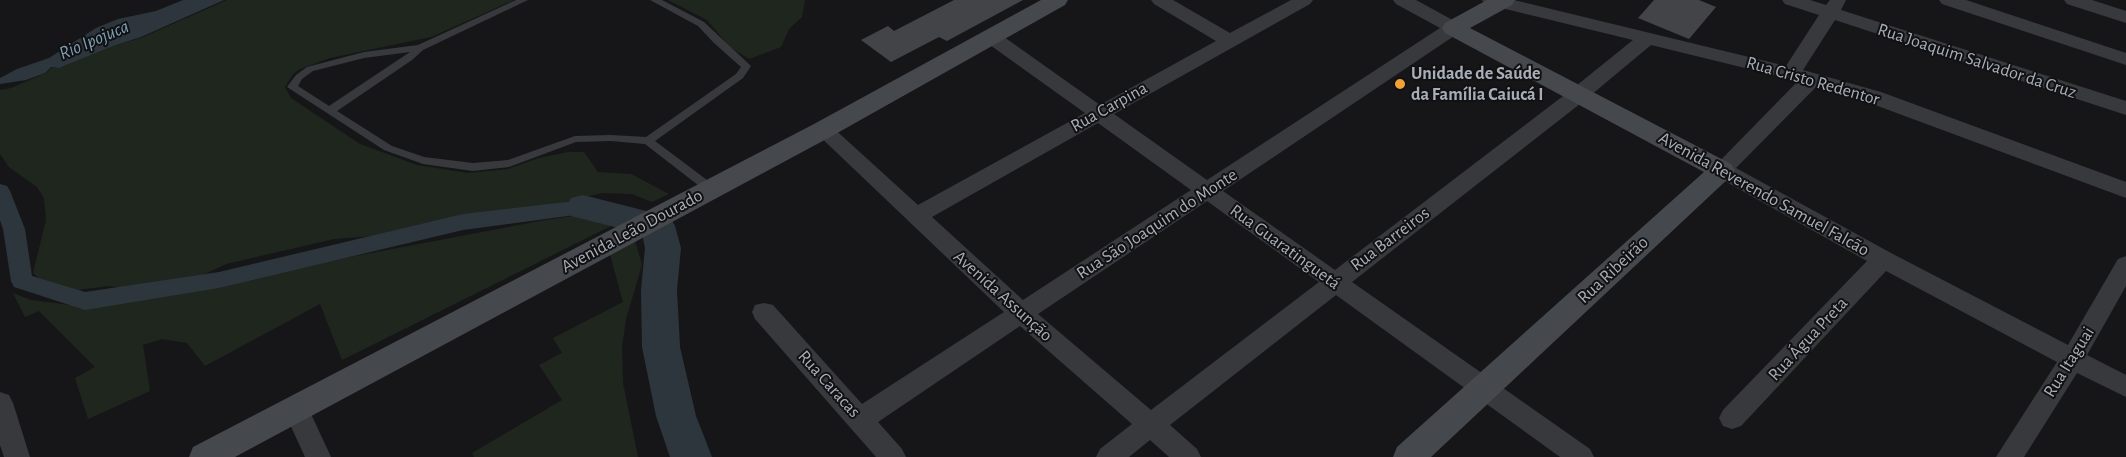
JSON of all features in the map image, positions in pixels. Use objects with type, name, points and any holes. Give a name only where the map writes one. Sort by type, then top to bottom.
[{"type":"main road","name":"Avenida Leão Dourado","points":[[205,457],[823,130],[1057,0]]},
{"type":"main road","points":[[1453,28],[1498,1]]},
{"type":"main road","name":"Avenida Reverendo Samuel Falcão","points":[[1453,28],[1722,170]]},
{"type":"main road","name":"Rua Ribeirão","points":[[1410,457],[1722,170]]},
{"type":"street","points":[[1160,0],[1230,41]]},
{"type":"street","name":"Rua Carpina","points":[[916,216],[1304,0]]},
{"type":"street","name":"Avenida Reverendo Samuel Falcão","points":[[1402,0],[1453,28]]},
{"type":"street","name":"Rua Joaquim Salvador da Cruz","points":[[1791,0],[1834,6],[2126,108]]},
{"type":"street","points":[[1948,0],[2126,59]]},
{"type":"street","points":[[2073,0],[2126,17]]},
{"type":"street","name":"Rua Cristo Redentor","points":[[1498,1],[1812,79],[1919,113],[2126,190]]},
{"type":"street","points":[[1791,73],[1834,6]]},
{"type":"street","name":"Rua São Joaquim do Monte","points":[[861,419],[1453,28]]},
{"type":"street","name":"Rua Guaratinguetá","points":[[990,36],[1209,190],[1334,282],[1485,387],[1581,457]]},
{"type":"street","name":"Rua Barreiros","points":[[1109,457],[1149,424],[1578,95],[1647,38]]},
{"type":"street","name":"Rua Ribeirão","points":[[1722,170],[1812,79]]},
{"type":"street","name":"Avenida Assunção","points":[[823,130],[1021,313],[1188,457]]},
{"type":"street","name":"Avenida Reverendo Samuel Falcão","points":[[1722,170],[1883,259],[2126,387]]},
{"type":"street","name":"Rua Água Preta","points":[[1732,418],[1883,259]]},
{"type":"street","name":"Rua Itaguai","points":[[2009,457],[2073,358],[2126,265]]},
{"type":"street","name":"Rua Caracas","points":[[764,312],[893,457]]},
{"type":"street","points":[[0,403],[18,457]]},
{"type":"street","points":[[296,409],[318,457]]},
{"type":"lane","points":[[329,111],[409,58],[420,48],[524,0]]},
{"type":"lane","points":[[648,142],[740,76],[746,66],[717,41],[701,24],[655,0]]},
{"type":"lane","points":[[420,48],[394,50],[335,61],[310,69],[298,77],[292,87],[388,148],[424,160],[473,167],[509,164],[575,139],[611,138],[648,142],[711,189]]},
{"type":"shaded area","points":[[227,0],[514,0],[431,37],[330,58],[300,69],[293,74],[285,87],[291,98],[360,144],[417,165],[468,173],[508,169],[539,158],[568,152],[584,152],[598,172],[631,174],[669,194],[652,202],[632,194],[602,193],[515,214],[477,217],[435,227],[387,235],[334,239],[226,264],[196,278],[132,289],[109,286],[69,291],[46,284],[33,273],[46,220],[44,198],[37,187],[9,167],[0,154],[0,90],[11,88],[46,73],[51,68],[59,68],[113,46],[141,38]]},
{"type":"shaded area","points":[[668,0],[805,0],[802,17],[789,29],[781,47],[749,59],[730,47],[707,20]]},
{"type":"shaded area","points":[[580,215],[613,225],[342,360],[320,304],[205,366],[187,343],[162,339],[143,345],[150,391],[88,419],[75,378],[95,367],[39,311],[25,317],[13,293],[31,300],[86,307],[209,289],[319,263]]},
{"type":"shaded area","points":[[634,237],[642,265],[626,319],[622,347],[623,383],[638,457],[474,457],[472,453],[562,400],[539,365],[562,353],[553,338],[623,302],[609,251]]},
{"type":"water","name":"Rio Ipojuca","points":[[183,0],[224,0],[141,37],[59,68],[51,67],[45,73],[26,80],[0,84],[0,78],[17,69],[49,58],[96,28],[118,19],[156,11]]},
{"type":"building","points":[[954,0],[1023,0],[947,41],[939,37],[891,62],[861,40],[888,26],[894,31]]},
{"type":"building","points":[[1654,0],[1699,0],[1716,7],[1689,39],[1638,18]]},
{"type":"waterway","points":[[0,191],[14,229],[22,281],[85,301],[219,280],[463,222],[583,207]]},
{"type":"waterway","points":[[583,207],[658,226],[663,248],[659,290],[661,347],[676,416],[691,457]]},
{"type":"place","name":"Unidade de Saúde da Família Caiucá I","points":[[1400,84]]}]
